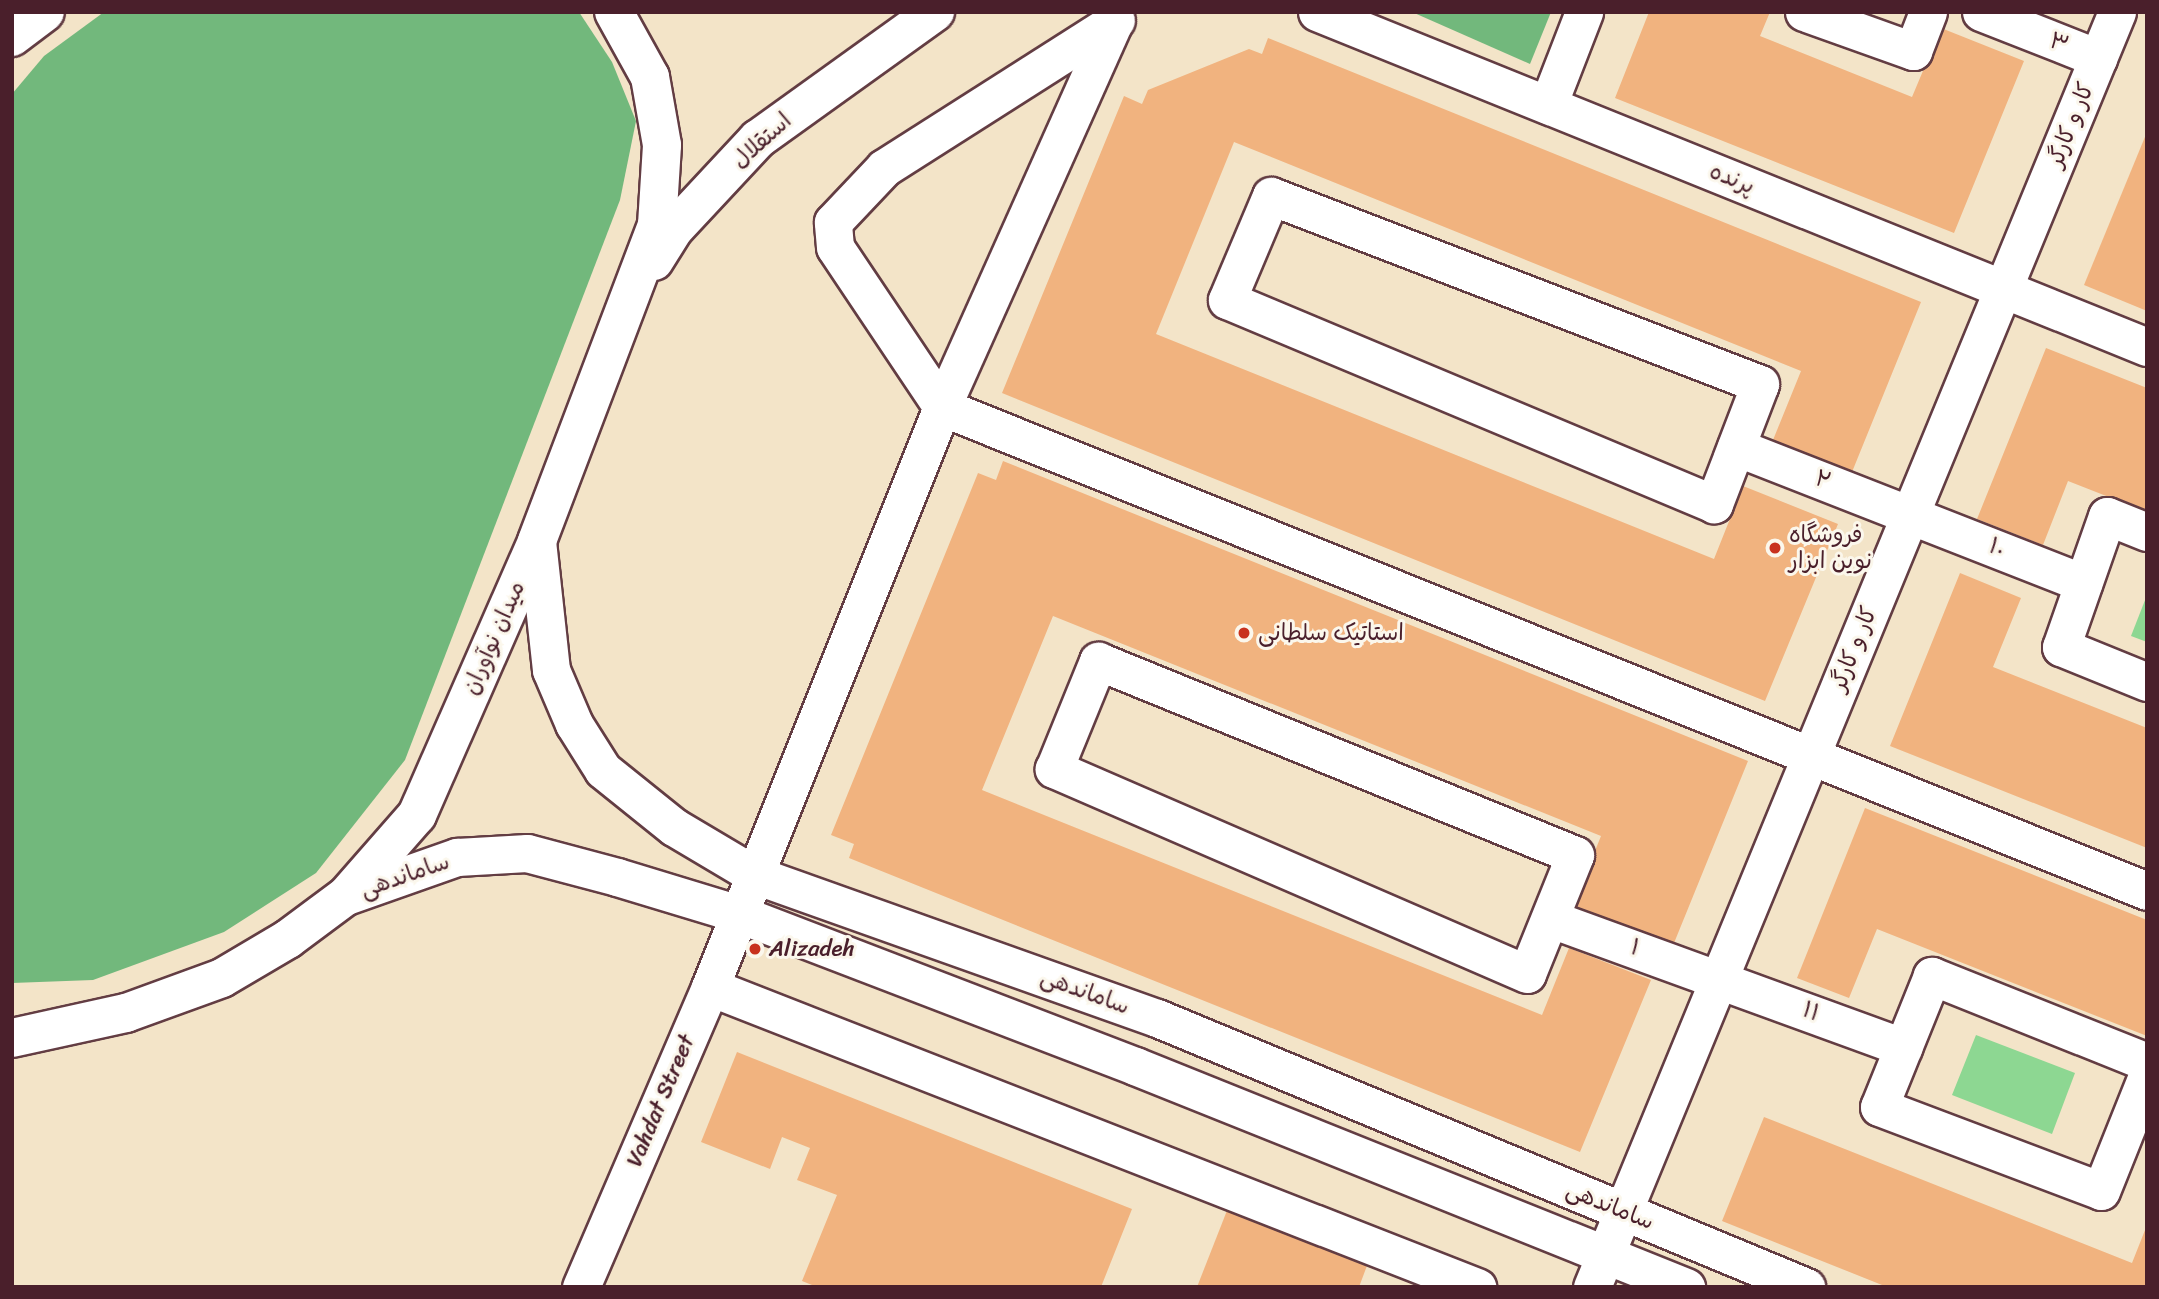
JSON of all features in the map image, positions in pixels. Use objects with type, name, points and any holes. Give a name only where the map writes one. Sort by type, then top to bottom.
[{"type":"main road","points":[[12,37],[45,12]]},
{"type":"main road","name":"میدان نوآوران","points":[[12,1038],[126,1013],[222,978],[288,939],[346,896],[416,815],[537,541],[657,225],[662,145],[650,77],[614,12]]},
{"type":"main road","name":"استقلال","points":[[625,307],[675,228],[758,139],[935,12]]},
{"type":"street","name":"پرنده","points":[[1317,12],[2147,347]]},
{"type":"street","points":[[1548,105],[1584,12]]},
{"type":"street","points":[[1804,12],[1913,51],[1928,12]]},
{"type":"street","name":"۳","points":[[1981,12],[2098,58]]},
{"type":"street","name":"کار و کارگر","points":[[1592,1287],[2118,12]]},
{"type":"street","points":[[2124,12],[2147,22]]},
{"type":"street","points":[[1121,17],[884,167],[833,222],[835,247],[942,407],[2147,891]]},
{"type":"street","name":"Vahdat Street","points":[[581,1287],[710,987],[942,407],[1121,17]]},
{"type":"street","points":[[1271,196],[1760,384],[1735,447],[1714,504],[1227,300],[1271,196]]},
{"type":"street","name":"۲","points":[[1735,447],[1911,512]]},
{"type":"street","name":"۱۰","points":[[1911,512],[2082,583]]},
{"type":"street","points":[[2147,532],[2107,516],[2061,646],[2147,682]]},
{"type":"street","name":"ساماندهی","points":[[537,541],[551,670],[574,724],[603,769],[674,827],[755,875],[1157,1018],[1805,1287]]},
{"type":"street","points":[[1098,661],[1575,855],[1551,919],[1527,974],[1054,769],[1098,661]]},
{"type":"street","name":"ساماندهی","points":[[346,896],[457,856],[527,853],[739,914],[1135,1066],[1686,1287]]},
{"type":"street","name":"۱","points":[[1551,919],[1719,978]]},
{"type":"street","points":[[2147,1062],[1932,976],[1880,1107],[2101,1191],[2147,1076]]},
{"type":"street","name":"۱۱","points":[[1719,978],[1903,1047]]},
{"type":"street","points":[[710,987],[1477,1287]]},
{"type":"street","points":[[1135,1066],[1157,1018]]},
{"type":"green space","points":[[104,12],[579,12],[612,62],[636,121],[620,200],[405,760],[316,873],[224,932],[93,980],[12,983],[12,94],[44,56]]},
{"type":"green space","points":[[1412,12],[1551,12],[1530,64]]},
{"type":"green space","points":[[2147,595],[2147,642],[2131,636]]},
{"type":"green space","points":[[1976,1035],[2075,1073],[2052,1134],[1952,1095]]},
{"type":"building","points":[[1649,12],[1770,12],[1760,36],[1912,97],[1941,28],[2024,61],[1954,233],[1615,98]]},
{"type":"building","points":[[1268,38],[1921,302],[1852,472],[1773,440],[1801,371],[1234,142],[1156,334],[1714,559],[1743,486],[1838,524],[1765,701],[1002,393],[1124,96],[1142,104],[1148,90],[1249,49],[1262,54]]},
{"type":"building","points":[[2147,132],[2147,311],[2084,285]]},
{"type":"building","points":[[2046,348],[2147,388],[2147,512],[2068,481],[2043,545],[1977,519]]},
{"type":"building","points":[[1003,461],[1748,761],[1672,948],[1572,908],[1601,836],[1053,616],[982,790],[1542,1015],[1569,948],[1651,980],[1580,1152],[849,858],[854,844],[831,835],[978,473],[996,480]]},
{"type":"building","points":[[1960,573],[2021,598],[1993,667],[2147,728],[2147,848],[1890,746]]},
{"type":"building","points":[[1865,808],[2147,920],[2147,1036],[1877,929],[1849,998],[1797,978]]},
{"type":"building","points":[[737,1052],[1132,1209],[1101,1287],[817,1287],[802,1281],[837,1195],[797,1180],[810,1148],[782,1137],[770,1169],[701,1142]]},
{"type":"building","points":[[1764,1117],[2132,1263],[2147,1225],[2147,1287],[1887,1287],[1722,1221]]},
{"type":"building","points":[[1228,1208],[1368,1263],[1359,1287],[1197,1287]]},
{"type":"place","name":"فروشگاه نوین ابزار","points":[[1775,548]]},
{"type":"place","name":"استاتیک سلطانی","points":[[1244,633]]},
{"type":"place","name":"Alizadeh","points":[[755,949]]}]
